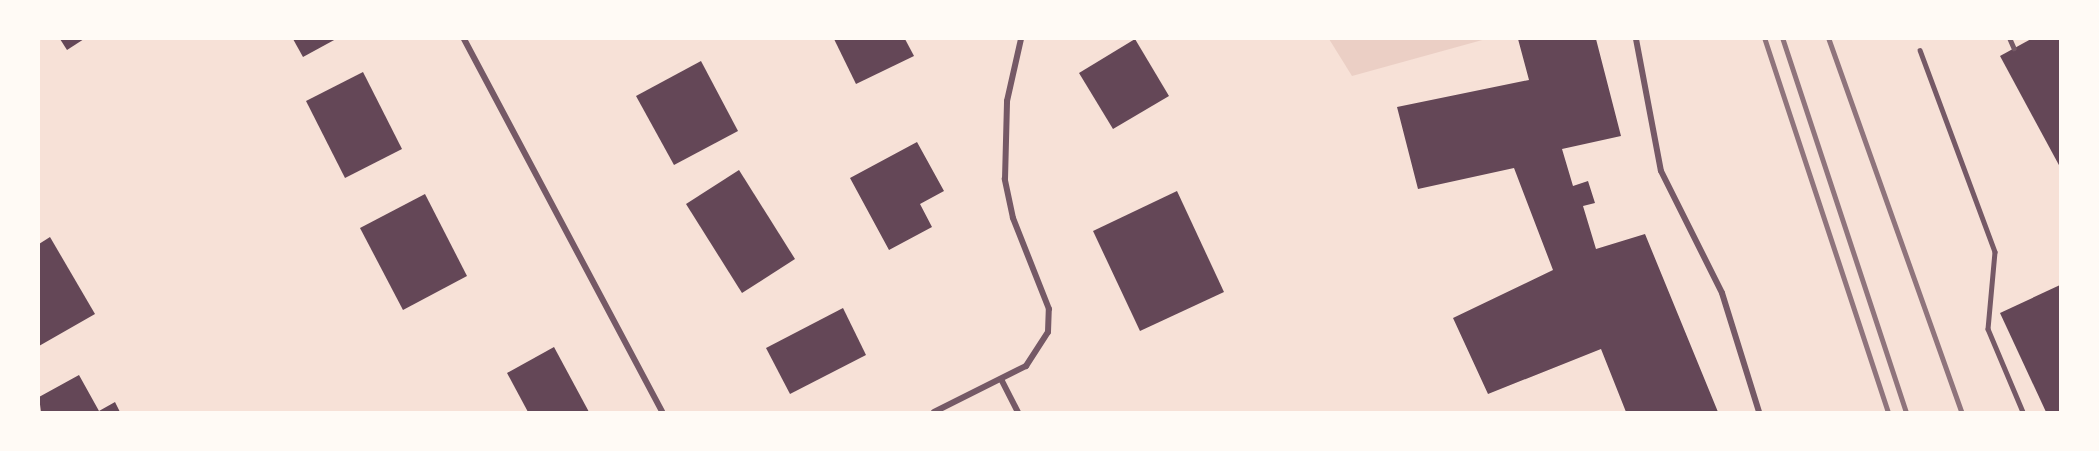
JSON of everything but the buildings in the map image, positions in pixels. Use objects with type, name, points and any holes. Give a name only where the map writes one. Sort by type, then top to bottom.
[{"type":"street","points":[[464,39],[662,412]]},
{"type":"street","points":[[934,412],[1026,366],[1048,332],[1048,309],[1013,218],[1005,179],[1007,101],[1021,39]]},
{"type":"street","points":[[1636,39],[1661,171],[1722,293],[1759,412]]},
{"type":"street","points":[[1001,379],[1018,412]]},
{"type":"lane","points":[[2010,39],[2014,48]]},
{"type":"lane","points":[[1920,50],[1995,252],[1988,329],[2023,412]]},
{"type":"shaded area","points":[[1329,39],[1486,39],[1352,76]]},
{"type":"railway","points":[[1765,39],[1888,412]]},
{"type":"railway","points":[[1783,39],[1906,412]]},
{"type":"railway","points":[[1829,39],[1962,412]]}]
